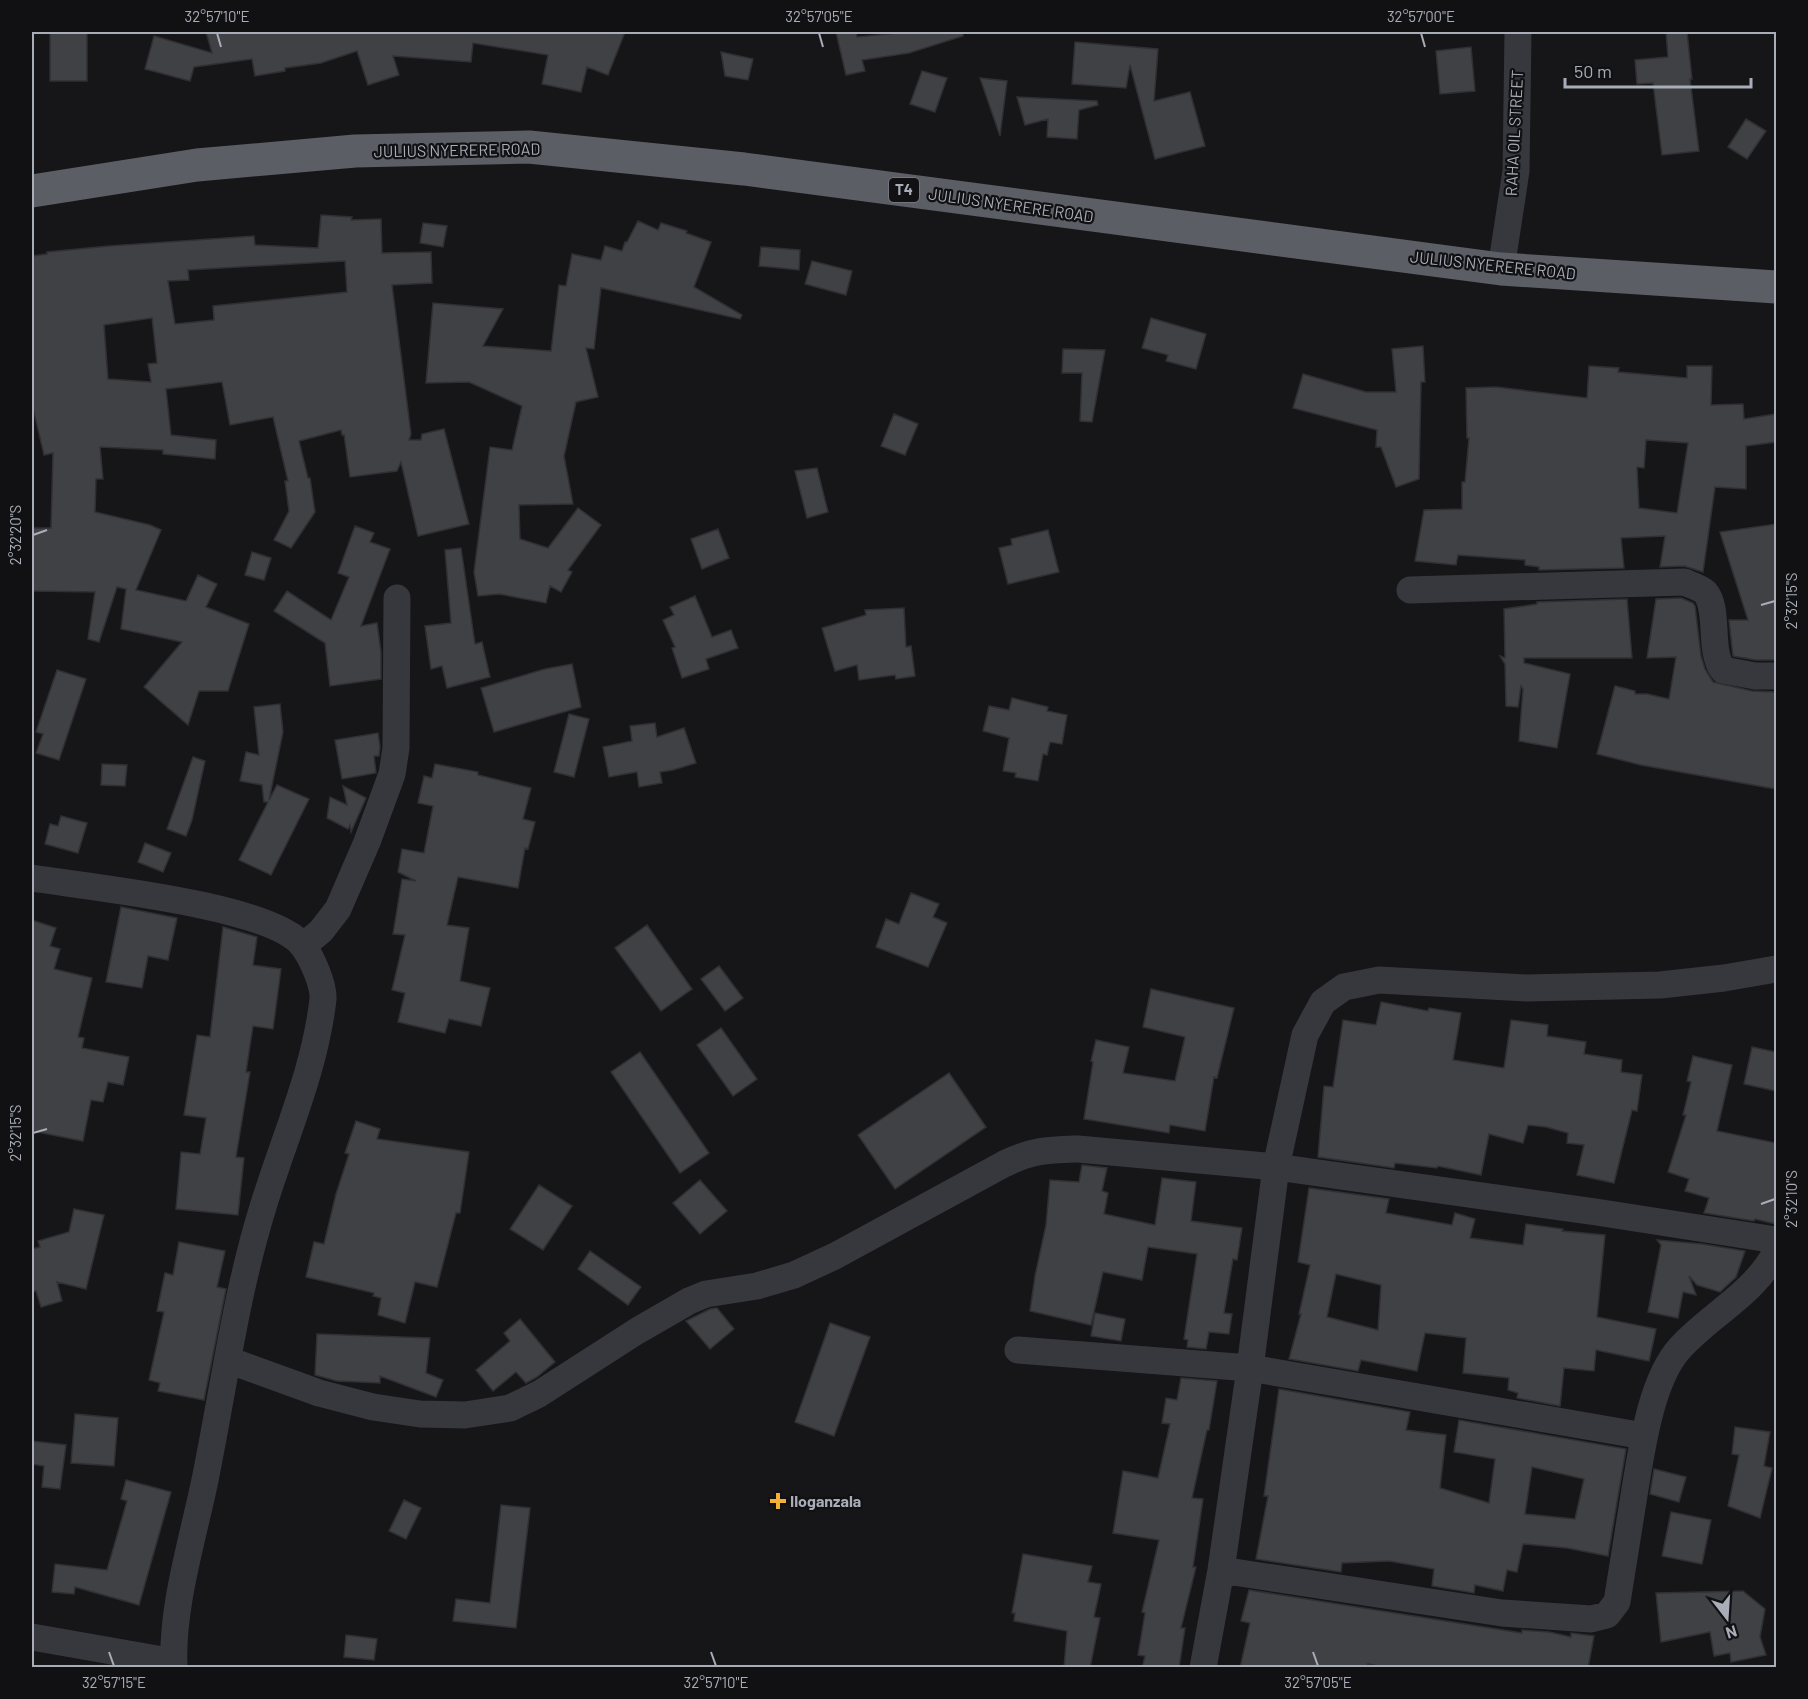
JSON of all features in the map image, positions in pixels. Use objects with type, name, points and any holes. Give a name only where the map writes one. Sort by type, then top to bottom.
[{"type":"highway","name":"JULIUS NYERERE ROAD","points":[[32,191],[197,165],[355,151],[529,147],[744,169],[1501,269],[1776,287]]},
{"type":"street","name":"RAHA OIL STREET","points":[[1501,269],[1516,171],[1518,32]]},
{"type":"street","points":[[1410,590],[1684,582],[1699,588],[1710,600],[1717,657],[1723,670],[1755,676],[1776,676]]},
{"type":"street","points":[[303,946],[321,931],[338,909],[367,842],[392,774],[396,748],[397,598]]},
{"type":"street","points":[[32,878],[197,904],[263,921],[288,932],[303,946],[315,966],[323,995],[310,1064],[263,1207],[243,1277],[174,1625],[174,1665],[32,1637]]},
{"type":"street","points":[[1203,1668],[1221,1570],[1276,1167],[1305,1035],[1323,1002],[1344,987],[1379,980],[1527,988],[1660,985],[1724,978],[1776,969]]},
{"type":"street","points":[[228,1360],[319,1393],[373,1407],[420,1414],[465,1415],[510,1408],[539,1394],[637,1331],[689,1301],[706,1294],[756,1286],[794,1275],[835,1256],[1027,1153],[1049,1150],[1078,1149],[1276,1167],[1776,1240]]},
{"type":"street","points":[[1221,1570],[1502,1613],[1591,1619],[1607,1615],[1617,1602],[1644,1436],[1662,1377],[1680,1348],[1754,1284],[1776,1252]]},
{"type":"street","points":[[1018,1350],[1250,1368],[1644,1436]]},
{"type":"building","points":[[50,32],[87,32],[87,81],[50,81]]},
{"type":"building","points":[[206,32],[625,32],[608,75],[587,67],[581,92],[542,84],[548,55],[473,43],[471,62],[393,56],[399,75],[368,85],[357,51],[321,63],[285,68],[285,71],[255,76],[252,59],[194,67],[190,81],[145,69],[154,36],[212,53]]},
{"type":"building","points":[[836,32],[856,32],[857,37],[908,32],[963,32],[963,36],[909,53],[862,60],[865,71],[846,75]]},
{"type":"building","points":[[1666,32],[1687,32],[1699,151],[1662,155],[1653,83],[1637,84],[1635,60],[1668,57]]},
{"type":"building","points":[[1075,42],[1158,49],[1154,101],[1190,92],[1205,146],[1155,159],[1130,65],[1126,88],[1072,84]]},
{"type":"building","points":[[1471,47],[1475,91],[1440,94],[1436,51]]},
{"type":"building","points":[[721,52],[753,59],[748,80],[725,76]]},
{"type":"building","points":[[922,71],[947,78],[935,112],[910,104]]},
{"type":"building","points":[[980,78],[1007,81],[1000,136]]},
{"type":"building","points":[[1017,97],[1097,101],[1098,105],[1079,110],[1077,139],[1047,137],[1048,119],[1025,125]]},
{"type":"building","points":[[1746,119],[1766,131],[1747,159],[1728,147]]},
{"type":"building","points":[[321,215],[352,217],[351,220],[381,219],[382,253],[431,252],[432,283],[392,285],[411,434],[409,440],[421,440],[422,434],[444,429],[469,524],[418,536],[401,462],[397,471],[350,477],[344,435],[341,430],[299,441],[308,478],[310,478],[315,512],[291,548],[274,540],[289,511],[285,481],[288,481],[273,417],[230,425],[222,382],[166,389],[171,435],[216,440],[215,459],[163,454],[163,450],[100,447],[103,479],[96,479],[95,512],[150,525],[161,530],[136,590],[186,601],[198,575],[217,584],[206,607],[249,624],[228,691],[199,691],[188,725],[144,687],[182,642],[121,629],[126,589],[117,587],[99,642],[88,639],[95,592],[32,591],[32,528],[51,528],[53,453],[44,455],[32,404],[32,256],[47,254],[47,252],[109,246],[254,236],[255,245],[318,248]],"holes":[[[345,261],[347,292],[213,306],[214,320],[175,324],[168,281],[189,280],[188,270]],[[152,318],[157,363],[148,364],[151,382],[108,379],[104,325]]]},
{"type":"building","points":[[638,221],[658,230],[661,223],[711,242],[694,287],[742,315],[740,319],[601,288],[594,349],[586,348],[598,397],[576,402],[564,456],[573,504],[519,505],[520,539],[548,548],[578,508],[601,525],[568,570],[572,572],[561,592],[550,586],[546,603],[499,594],[478,596],[474,572],[490,447],[512,450],[522,406],[469,382],[426,383],[433,303],[503,309],[483,346],[551,351],[559,285],[566,286],[572,254],[601,260],[605,246],[622,251]]},
{"type":"building","points":[[423,223],[447,226],[443,247],[420,243]]},
{"type":"building","points":[[761,247],[800,250],[799,270],[759,266]]},
{"type":"building","points":[[812,261],[852,271],[846,295],[805,284]]},
{"type":"building","points":[[1151,318],[1206,334],[1196,369],[1166,361],[1168,355],[1142,348]]},
{"type":"building","points":[[1423,346],[1425,382],[1421,382],[1419,479],[1396,487],[1381,447],[1376,447],[1377,430],[1293,408],[1303,374],[1366,392],[1396,392],[1392,349]]},
{"type":"building","points":[[1063,349],[1105,350],[1092,422],[1080,421],[1082,373],[1062,373]]},
{"type":"building","points":[[1589,366],[1619,368],[1618,372],[1687,378],[1687,366],[1712,366],[1711,405],[1743,404],[1744,419],[1776,414],[1776,442],[1746,446],[1746,489],[1715,487],[1703,572],[1684,566],[1660,567],[1665,536],[1621,538],[1624,568],[1539,570],[1539,567],[1525,565],[1525,560],[1458,555],[1456,565],[1415,561],[1424,510],[1462,509],[1462,482],[1465,482],[1469,438],[1467,438],[1466,388],[1496,387],[1587,398]],"holes":[[[1646,440],[1688,443],[1677,513],[1639,508],[1637,467],[1644,468]]]},
{"type":"building","points":[[894,414],[918,424],[905,455],[881,446]]},
{"type":"building","points":[[817,468],[828,512],[807,518],[795,471]]},
{"type":"building","points":[[1776,524],[1776,660],[1756,660],[1733,656],[1729,620],[1748,620],[1720,532]]},
{"type":"building","points":[[355,526],[374,533],[370,542],[390,549],[361,626],[377,623],[381,652],[381,679],[330,686],[325,643],[274,611],[287,591],[331,620],[349,577],[338,573]]},
{"type":"building","points":[[718,529],[729,558],[702,569],[691,539]]},
{"type":"building","points":[[1048,530],[1059,572],[1008,584],[999,548],[1012,545],[1011,539]]},
{"type":"building","points":[[461,548],[475,644],[482,642],[490,677],[447,688],[442,666],[431,669],[425,626],[451,623],[445,550]]},
{"type":"building","points":[[252,552],[271,558],[264,580],[245,575]]},
{"type":"building","points":[[695,596],[712,637],[731,630],[738,648],[706,659],[709,669],[682,678],[672,648],[675,647],[663,620],[674,615],[670,607]]},
{"type":"building","points":[[1681,598],[1695,606],[1701,656],[1705,669],[1713,682],[1752,691],[1776,692],[1776,789],[1641,765],[1597,754],[1615,686],[1635,691],[1635,694],[1669,699],[1676,657],[1647,658],[1656,599]]},
{"type":"building","points":[[1627,599],[1632,658],[1524,658],[1524,663],[1570,674],[1557,748],[1519,741],[1523,689],[1521,686],[1518,707],[1506,706],[1505,664],[1500,656],[1505,658],[1504,609],[1537,604],[1537,602]]},
{"type":"building","points":[[904,608],[906,647],[911,646],[915,676],[896,679],[895,675],[859,680],[857,665],[835,671],[822,628],[866,615],[865,610]]},
{"type":"building","points":[[572,664],[581,707],[494,732],[481,688],[545,669]]},
{"type":"building","points":[[57,670],[86,679],[59,760],[36,753],[43,734],[36,732]]},
{"type":"building","points":[[1012,698],[1048,707],[1047,711],[1067,715],[1062,744],[1050,742],[1047,755],[1043,754],[1038,781],[1015,777],[1016,773],[1003,771],[1009,738],[983,731],[989,706],[1009,710]]},
{"type":"building","points":[[280,704],[283,732],[269,800],[277,785],[309,799],[271,875],[239,860],[268,802],[264,802],[262,785],[240,781],[246,752],[259,755],[254,707]]},
{"type":"building","points":[[569,714],[589,719],[574,777],[554,772]]},
{"type":"building","points":[[655,723],[657,737],[684,728],[696,763],[660,772],[662,783],[639,787],[637,772],[609,777],[603,747],[632,741],[630,726]]},
{"type":"building","points":[[378,733],[379,756],[374,756],[376,773],[342,779],[335,740]]},
{"type":"building","points":[[193,757],[205,761],[192,820],[186,836],[167,829]]},
{"type":"building","points":[[102,764],[127,765],[125,786],[101,785]]},
{"type":"building","points":[[435,764],[478,772],[478,775],[531,788],[523,819],[535,822],[528,849],[525,848],[518,888],[458,877],[447,925],[469,928],[460,981],[490,988],[481,1026],[449,1019],[445,1033],[398,1022],[405,993],[392,990],[405,935],[393,934],[402,879],[416,881],[398,872],[402,849],[424,853],[433,806],[418,803],[424,776],[432,778]]},
{"type":"building","points":[[343,786],[366,798],[351,832],[350,825],[348,829],[327,818],[330,797],[347,805]]},
{"type":"building","points":[[61,816],[87,823],[78,853],[45,844],[50,824],[58,826]]},
{"type":"building","points":[[145,843],[171,853],[163,872],[138,862]]},
{"type":"building","points":[[911,893],[939,904],[933,917],[947,923],[928,967],[876,947],[886,919],[899,924]]},
{"type":"building","points":[[121,907],[177,918],[168,960],[148,956],[142,988],[106,982]]},
{"type":"building","points":[[32,920],[56,928],[50,946],[60,949],[54,969],[92,978],[78,1037],[84,1038],[82,1048],[129,1057],[123,1085],[108,1082],[103,1102],[91,1100],[83,1141],[32,1131]]},
{"type":"building","points":[[647,925],[692,989],[661,1011],[615,948]]},
{"type":"building","points":[[223,927],[257,937],[253,965],[281,969],[273,1029],[253,1026],[246,1072],[250,1072],[236,1157],[244,1158],[238,1215],[176,1209],[181,1152],[200,1154],[206,1118],[184,1115],[197,1035],[210,1037]]},
{"type":"building","points":[[719,966],[743,998],[725,1011],[701,979]]},
{"type":"building","points":[[1151,989],[1234,1008],[1217,1078],[1214,1077],[1205,1131],[1170,1125],[1169,1133],[1084,1119],[1096,1040],[1129,1047],[1123,1073],[1175,1081],[1185,1037],[1143,1027]]},
{"type":"building","points":[[1381,1002],[1428,1011],[1429,1008],[1461,1013],[1453,1060],[1504,1068],[1511,1020],[1548,1025],[1547,1036],[1586,1042],[1584,1054],[1622,1060],[1621,1072],[1642,1075],[1637,1111],[1632,1110],[1614,1183],[1577,1175],[1584,1145],[1567,1143],[1568,1133],[1528,1125],[1523,1143],[1489,1134],[1481,1175],[1438,1166],[1437,1168],[1395,1163],[1394,1168],[1318,1157],[1324,1086],[1333,1087],[1343,1020],[1376,1025]]},
{"type":"building","points":[[721,1028],[757,1079],[733,1096],[697,1045]]},
{"type":"building","points":[[1752,1047],[1776,1052],[1776,1091],[1744,1084]]},
{"type":"building","points":[[640,1052],[709,1153],[680,1173],[611,1072]]},
{"type":"building","points":[[1693,1056],[1732,1065],[1717,1131],[1776,1143],[1776,1224],[1704,1213],[1709,1198],[1685,1191],[1689,1179],[1668,1172],[1686,1115],[1683,1115],[1691,1082],[1687,1081]]},
{"type":"building","points":[[949,1073],[986,1127],[895,1189],[858,1135]]},
{"type":"building","points":[[356,1121],[380,1129],[377,1139],[469,1152],[460,1213],[456,1213],[437,1287],[415,1282],[405,1323],[378,1315],[381,1298],[373,1296],[374,1293],[306,1277],[314,1242],[324,1244],[336,1194],[349,1154],[345,1153]]},
{"type":"building","points":[[1082,1165],[1107,1168],[1102,1191],[1108,1193],[1104,1214],[1155,1225],[1162,1178],[1196,1182],[1191,1221],[1242,1228],[1237,1260],[1233,1259],[1224,1313],[1232,1314],[1229,1334],[1209,1332],[1206,1349],[1187,1347],[1188,1340],[1184,1339],[1197,1254],[1148,1247],[1142,1280],[1103,1272],[1091,1325],[1030,1311],[1046,1225],[1050,1180],[1079,1182]]},
{"type":"building","points":[[700,1180],[727,1211],[700,1234],[673,1203]]},
{"type":"building","points":[[539,1185],[572,1206],[543,1250],[510,1229]]},
{"type":"building","points":[[1309,1188],[1389,1199],[1386,1213],[1452,1225],[1455,1213],[1475,1219],[1470,1238],[1523,1245],[1526,1224],[1563,1229],[1562,1231],[1605,1235],[1597,1317],[1656,1329],[1649,1361],[1596,1350],[1594,1371],[1564,1368],[1560,1406],[1517,1398],[1518,1393],[1508,1390],[1509,1378],[1463,1373],[1466,1338],[1425,1333],[1417,1371],[1361,1360],[1358,1371],[1289,1359],[1301,1314],[1299,1314],[1310,1265],[1298,1262]],"holes":[[[1336,1274],[1381,1285],[1378,1330],[1327,1317]]]},
{"type":"building","points":[[74,1209],[104,1215],[86,1289],[57,1282],[62,1301],[41,1307],[36,1291],[32,1292],[32,1249],[40,1247],[38,1241],[69,1232]]},
{"type":"building","points":[[1657,1240],[1745,1251],[1736,1277],[1720,1292],[1697,1285],[1689,1276],[1696,1295],[1683,1292],[1678,1318],[1648,1312],[1661,1245]]},
{"type":"building","points":[[179,1242],[225,1251],[217,1287],[226,1289],[204,1400],[158,1391],[160,1383],[149,1380],[164,1312],[157,1311],[165,1273],[173,1275]]},
{"type":"building","points":[[590,1251],[641,1287],[628,1305],[578,1269]]},
{"type":"building","points":[[717,1308],[734,1329],[710,1349],[686,1321]]},
{"type":"building","points":[[1095,1313],[1125,1319],[1121,1341],[1091,1336]]},
{"type":"building","points":[[520,1319],[555,1362],[526,1383],[516,1372],[493,1391],[476,1370],[510,1341],[504,1333]]},
{"type":"building","points":[[830,1323],[870,1337],[834,1436],[795,1422]]},
{"type":"building","points":[[317,1334],[430,1338],[426,1373],[443,1380],[436,1397],[380,1376],[380,1383],[337,1381],[315,1375]]},
{"type":"building","points":[[1181,1378],[1217,1381],[1209,1430],[1207,1430],[1192,1498],[1203,1499],[1193,1567],[1196,1567],[1181,1628],[1185,1628],[1179,1668],[1142,1668],[1145,1656],[1138,1655],[1145,1613],[1142,1612],[1159,1540],[1113,1533],[1123,1471],[1158,1478],[1170,1424],[1162,1423],[1166,1398],[1177,1400]]},
{"type":"building","points":[[1279,1389],[1410,1412],[1406,1430],[1446,1435],[1440,1488],[1489,1503],[1495,1459],[1454,1452],[1459,1420],[1626,1449],[1608,1556],[1567,1548],[1523,1544],[1517,1572],[1507,1570],[1503,1591],[1475,1585],[1474,1593],[1432,1586],[1434,1569],[1389,1561],[1342,1563],[1341,1572],[1256,1559],[1268,1496],[1264,1496]],"holes":[[[1532,1467],[1584,1479],[1575,1519],[1525,1514]]]},
{"type":"building","points":[[75,1414],[118,1418],[114,1466],[71,1463]]},
{"type":"building","points":[[1735,1427],[1770,1432],[1764,1466],[1772,1468],[1760,1518],[1728,1506],[1739,1455],[1732,1454]]},
{"type":"building","points":[[32,1441],[66,1445],[60,1489],[42,1487],[44,1466],[32,1464]]},
{"type":"building","points":[[1654,1469],[1686,1477],[1679,1502],[1650,1494]]},
{"type":"building","points":[[126,1480],[171,1492],[139,1605],[75,1587],[74,1594],[52,1592],[55,1564],[107,1570],[127,1501],[121,1499]]},
{"type":"building","points":[[404,1500],[421,1508],[406,1539],[389,1531]]},
{"type":"building","points":[[501,1505],[530,1508],[516,1628],[453,1621],[456,1599],[490,1603]]},
{"type":"building","points":[[1671,1512],[1711,1520],[1702,1564],[1662,1556]]},
{"type":"building","points":[[1023,1554],[1092,1566],[1088,1582],[1101,1584],[1094,1617],[1100,1618],[1090,1668],[1064,1668],[1067,1631],[1014,1621],[1015,1613],[1012,1613]]},
{"type":"building","points":[[1249,1590],[1522,1633],[1522,1630],[1549,1632],[1571,1637],[1571,1633],[1594,1636],[1588,1668],[1388,1668],[1368,1664],[1367,1668],[1240,1668],[1250,1623],[1241,1621]]},
{"type":"building","points":[[1743,1591],[1765,1609],[1760,1637],[1766,1655],[1731,1662],[1730,1653],[1714,1656],[1710,1632],[1661,1642],[1656,1593]]},
{"type":"building","points":[[346,1635],[377,1639],[374,1660],[344,1657]]},
{"type":"place","name":"Iloganzala","points":[[778,1501]]}]
